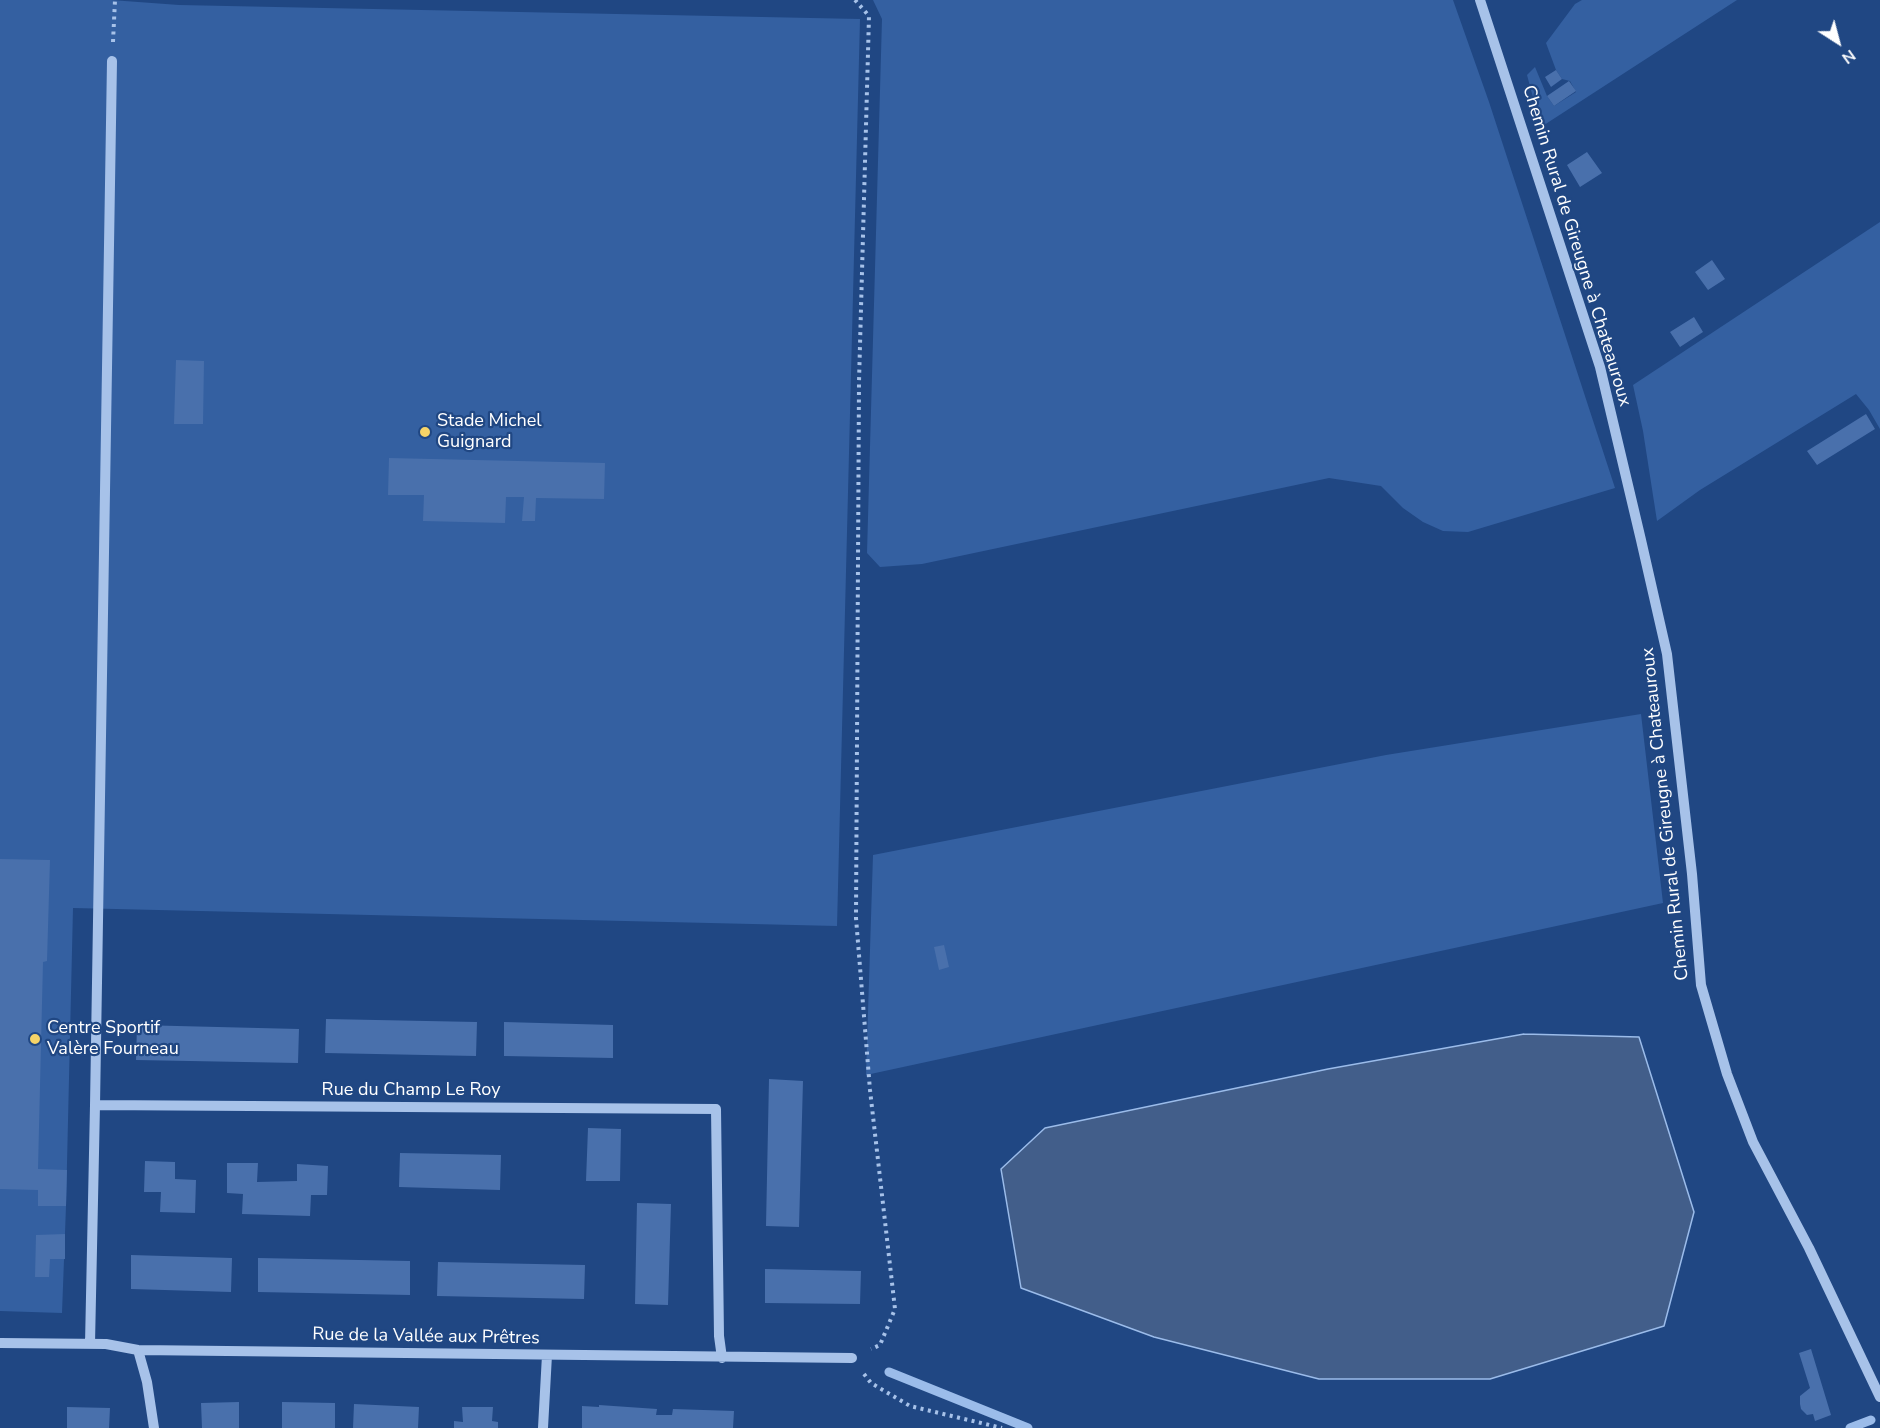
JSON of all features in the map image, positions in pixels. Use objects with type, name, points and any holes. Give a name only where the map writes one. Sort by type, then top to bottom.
[{"type":"street","name":"Chemin Rural de Gireugne à Chateauroux","points":[[1480,0],[1599,367],[1667,654],[1688,840],[1701,985],[1727,1074],[1753,1142],[1809,1248],[1880,1397]]},
{"type":"street","points":[[90,1344],[112,61]]},
{"type":"street","name":"Rue du Champ Le Roy","points":[[95,1105],[716,1109],[719,1336],[722,1358]]},
{"type":"street","name":"Rue de la Vallée aux Prêtres","points":[[0,1343],[106,1344],[138,1350],[852,1358]]},
{"type":"street","points":[[138,1350],[147,1382],[154,1428]]},
{"type":"street","points":[[543,1428],[548,1356]]},
{"type":"path","points":[[112,61],[116,0]]},
{"type":"path","points":[[855,0],[869,16],[859,382],[856,918],[870,1090],[895,1309],[880,1345],[852,1358],[871,1383],[910,1407],[1002,1428]]},
{"type":"shaded area","name":"Stade Michel Guignard","points":[[0,0],[111,0],[179,5],[860,19],[837,926],[73,908],[62,1313],[0,1311]]},
{"type":"shaded area","points":[[873,0],[1453,0],[1489,102],[1615,488],[1468,532],[1443,531],[1423,522],[1403,508],[1381,486],[1329,478],[922,564],[880,567],[867,553],[882,19]]},
{"type":"shaded area","points":[[1582,0],[1737,0],[1541,127],[1527,75],[1535,67],[1547,96],[1554,106],[1576,92],[1570,81],[1562,79],[1556,70],[1546,43],[1575,4]]},
{"type":"shaded area","points":[[1880,222],[1880,429],[1856,394],[1700,490],[1657,521],[1643,431],[1633,385]]},
{"type":"shaded area","points":[[1641,714],[1663,903],[866,1075],[873,855],[1386,755]]},
{"type":"shaded area","points":[[1524,1034],[1639,1037],[1694,1212],[1664,1326],[1490,1379],[1319,1379],[1154,1337],[1021,1288],[1001,1169],[1045,1128],[1328,1069]]},
{"type":"building","points":[[1556,70],[1562,79],[1551,87],[1545,77]]},
{"type":"building","points":[[1569,81],[1576,91],[1554,106],[1547,96]]},
{"type":"building","points":[[1587,152],[1602,173],[1580,187],[1567,165]]},
{"type":"building","points":[[1712,260],[1725,279],[1708,290],[1695,272]]},
{"type":"building","points":[[1694,317],[1703,332],[1680,347],[1670,332]]},
{"type":"building","points":[[176,360],[204,361],[203,424],[174,424]]},
{"type":"building","points":[[1866,414],[1875,429],[1817,465],[1807,451]]},
{"type":"building","points":[[389,458],[605,463],[604,499],[536,498],[535,521],[522,521],[524,497],[506,497],[505,523],[423,521],[424,495],[388,495]]},
{"type":"building","points":[[0,859],[50,860],[47,961],[43,962],[38,1169],[67,1170],[66,1206],[38,1206],[38,1190],[0,1189]]},
{"type":"building","points":[[944,945],[949,967],[939,970],[934,947]]},
{"type":"building","points":[[326,1019],[477,1022],[476,1056],[325,1053]]},
{"type":"building","points":[[504,1022],[613,1025],[613,1058],[504,1056]]},
{"type":"building","points":[[137,1025],[299,1029],[298,1063],[136,1060]]},
{"type":"building","points":[[769,1079],[803,1081],[799,1227],[766,1226]]},
{"type":"building","points":[[588,1128],[621,1129],[620,1181],[586,1181]]},
{"type":"building","points":[[400,1153],[501,1155],[500,1190],[399,1187]]},
{"type":"building","points":[[145,1161],[175,1162],[175,1179],[196,1180],[195,1213],[160,1212],[161,1192],[144,1192]]},
{"type":"building","points":[[227,1163],[258,1163],[257,1182],[297,1181],[297,1164],[328,1166],[327,1195],[311,1195],[310,1216],[242,1214],[243,1194],[227,1193]]},
{"type":"building","points":[[637,1203],[671,1204],[668,1305],[635,1304]]},
{"type":"building","points":[[65,1234],[65,1259],[50,1259],[49,1277],[35,1277],[36,1235]]},
{"type":"building","points":[[131,1255],[232,1258],[231,1292],[131,1289]]},
{"type":"building","points":[[258,1258],[410,1261],[410,1295],[258,1292]]},
{"type":"building","points":[[438,1262],[585,1265],[584,1299],[437,1296]]},
{"type":"building","points":[[765,1269],[861,1271],[860,1304],[765,1303]]},
{"type":"building","points":[[1811,1349],[1831,1415],[1815,1421],[1813,1414],[1807,1415],[1801,1409],[1800,1404],[1800,1396],[1810,1388],[1799,1353]]},
{"type":"building","points":[[239,1402],[239,1428],[202,1428],[201,1403]]},
{"type":"building","points":[[282,1402],[335,1403],[335,1428],[282,1428]]},
{"type":"building","points":[[354,1404],[419,1407],[418,1428],[353,1428]]},
{"type":"building","points":[[599,1405],[657,1409],[656,1415],[672,1415],[673,1409],[734,1411],[733,1428],[582,1428],[582,1406],[599,1407]]},
{"type":"building","points":[[67,1407],[110,1408],[109,1428],[67,1428]]},
{"type":"building","points":[[462,1407],[493,1407],[492,1421],[498,1422],[498,1428],[454,1428],[454,1421],[463,1422]]},
{"type":"waterway","points":[[889,1372],[1028,1428]]},
{"type":"waterway","points":[[1850,1428],[1871,1420]]},
{"type":"place","name":"Stade Michel Guignard","points":[[425,432]]},
{"type":"place","name":"Centre Sportif Valère Fourneau","points":[[35,1039]]}]
